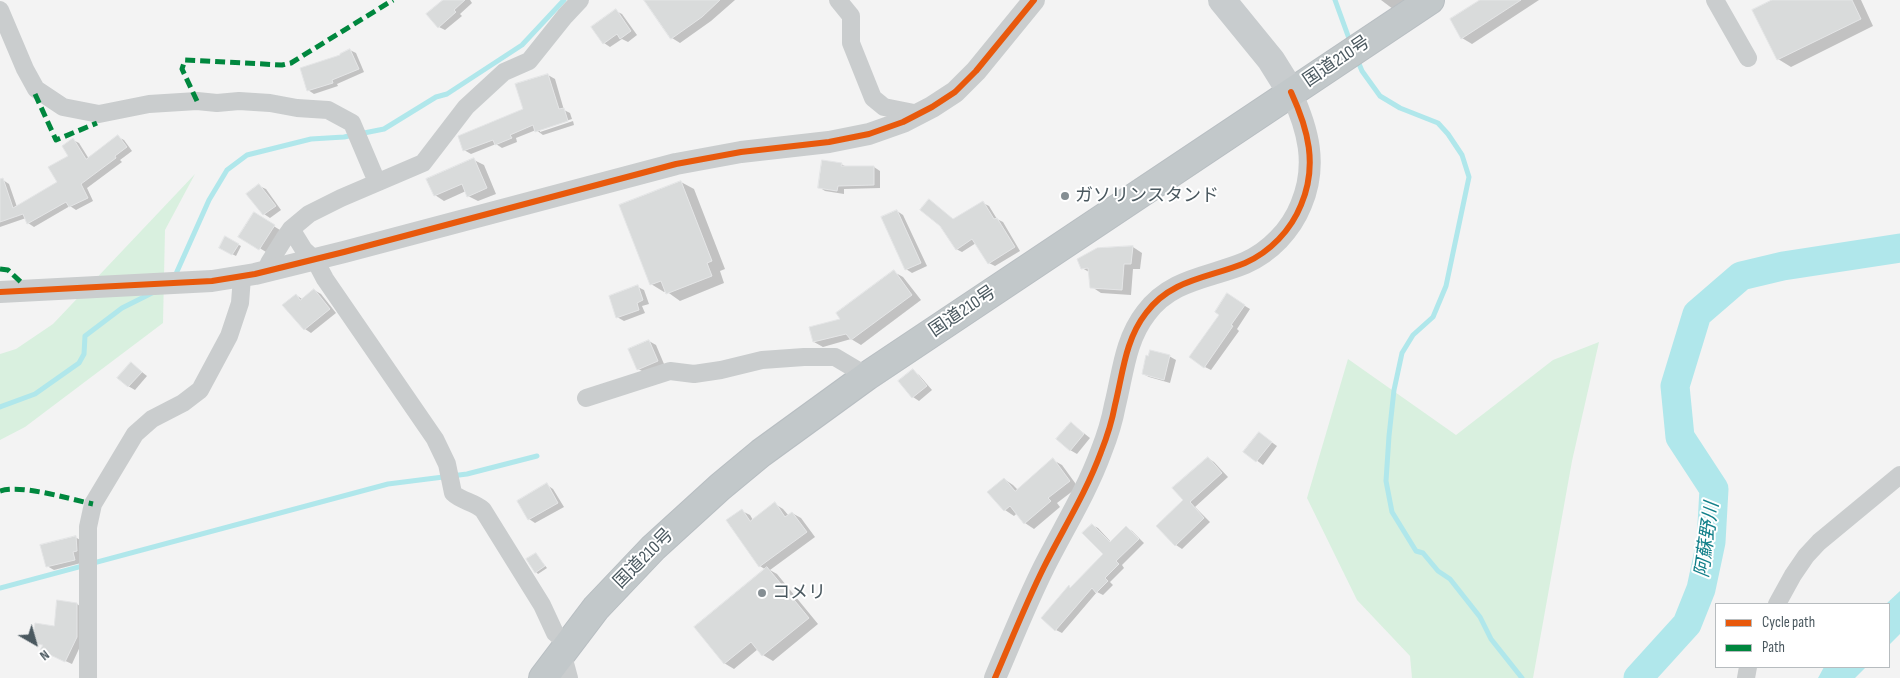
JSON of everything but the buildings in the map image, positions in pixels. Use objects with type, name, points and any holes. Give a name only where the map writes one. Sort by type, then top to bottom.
[{"type":"highway","name":"国道210号","points":[[543,678],[565,648],[626,576],[692,512],[761,452],[867,376],[1430,0]]},
{"type":"main road","points":[[1222,0],[1271,60],[1291,92]]},
{"type":"street","points":[[269,271],[269,263],[291,229],[309,214],[341,198],[423,163],[466,107],[504,72],[529,61],[580,0]]},
{"type":"street","points":[[838,0],[852,16],[851,43],[873,98],[884,107],[918,114]]},
{"type":"street","points":[[0,292],[50,291],[232,278],[315,260],[676,164],[742,152],[829,142],[869,134],[903,122],[955,92],[969,78],[1034,0]]},
{"type":"street","points":[[1715,0],[1748,58]]},
{"type":"street","points":[[0,10],[25,69],[36,88],[63,107],[99,114],[149,104],[239,101],[270,102],[297,108],[328,110],[352,124],[377,182]]},
{"type":"street","points":[[995,678],[1044,567],[1101,453],[1115,407],[1128,344],[1146,313],[1157,300],[1185,282],[1246,263],[1259,256],[1282,237],[1293,221],[1304,195],[1310,162],[1309,142],[1305,125],[1291,92]]},
{"type":"street","points":[[291,229],[304,250],[315,260],[325,279],[435,439],[447,464],[453,492],[457,496],[474,502],[483,510],[542,605],[555,634],[565,648],[570,678]]},
{"type":"street","points":[[88,678],[88,527],[93,504],[135,434],[152,419],[184,403],[200,390],[229,336],[240,302],[232,278]]},
{"type":"street","points":[[586,398],[670,371],[694,374],[779,358],[835,357],[867,376]]},
{"type":"street","points":[[1778,603],[1793,575],[1806,556],[1819,542],[1900,474]]},
{"type":"green space","points":[[195,174],[165,230],[163,323],[25,427],[0,440],[0,354],[16,349],[53,324]]},
{"type":"green space","points":[[1599,342],[1572,461],[1533,678],[1412,678],[1410,656],[1357,600],[1307,498],[1348,359],[1456,435],[1553,360]]},
{"type":"water","points":[[1900,591],[1900,634],[1890,644],[1890,603],[1887,603]]},
{"type":"water","points":[[1823,668],[1865,668],[1855,678],[1818,678]]},
{"type":"waterway","points":[[175,276],[209,200],[227,170],[247,155],[311,139],[344,137],[384,129],[436,97],[447,94],[522,45],[564,0]]},
{"type":"waterway","points":[[1335,0],[1351,44]]},
{"type":"waterway","points":[[1357,59],[1362,71],[1380,96],[1400,108],[1438,123],[1462,155],[1469,177],[1446,286],[1433,317],[1413,335],[1402,353],[1394,390],[1386,481],[1392,512],[1416,551],[1423,553],[1438,571],[1450,579],[1480,617],[1491,639],[1522,678]]},
{"type":"waterway","name":"阿蘇野川","points":[[1638,678],[1687,624],[1701,589],[1711,542],[1714,489],[1680,437],[1675,386],[1697,314],[1741,276],[1783,266],[1900,248]]},
{"type":"waterway","points":[[0,407],[35,394],[79,363],[84,354],[85,336],[122,308],[152,293]]},
{"type":"waterway","points":[[0,588],[388,484],[467,474],[537,456]]},
{"type":"marked path","points":[[197,101],[182,69],[185,60],[282,65],[291,63],[393,0]]},
{"type":"marked path","points":[[35,94],[56,140],[97,123]]},
{"type":"marked path","points":[[0,269],[8,270],[23,284]]},
{"type":"marked path","points":[[0,491],[20,489],[93,504]]},
{"type":"cycle path","points":[[0,292],[212,281],[255,274],[676,164],[741,152],[829,142],[869,134],[903,122],[955,92],[976,71],[1034,0]]},
{"type":"cycle path","points":[[995,678],[1037,581],[1095,467],[1111,423],[1129,346],[1139,323],[1156,302],[1179,286],[1245,263],[1263,253],[1279,239],[1297,214],[1306,190],[1310,161],[1306,133],[1291,92]]},
{"type":"place","name":"ガソリンスタンド","points":[[1065,196]]},
{"type":"place","name":"コメリ","points":[[762,593]]}]
